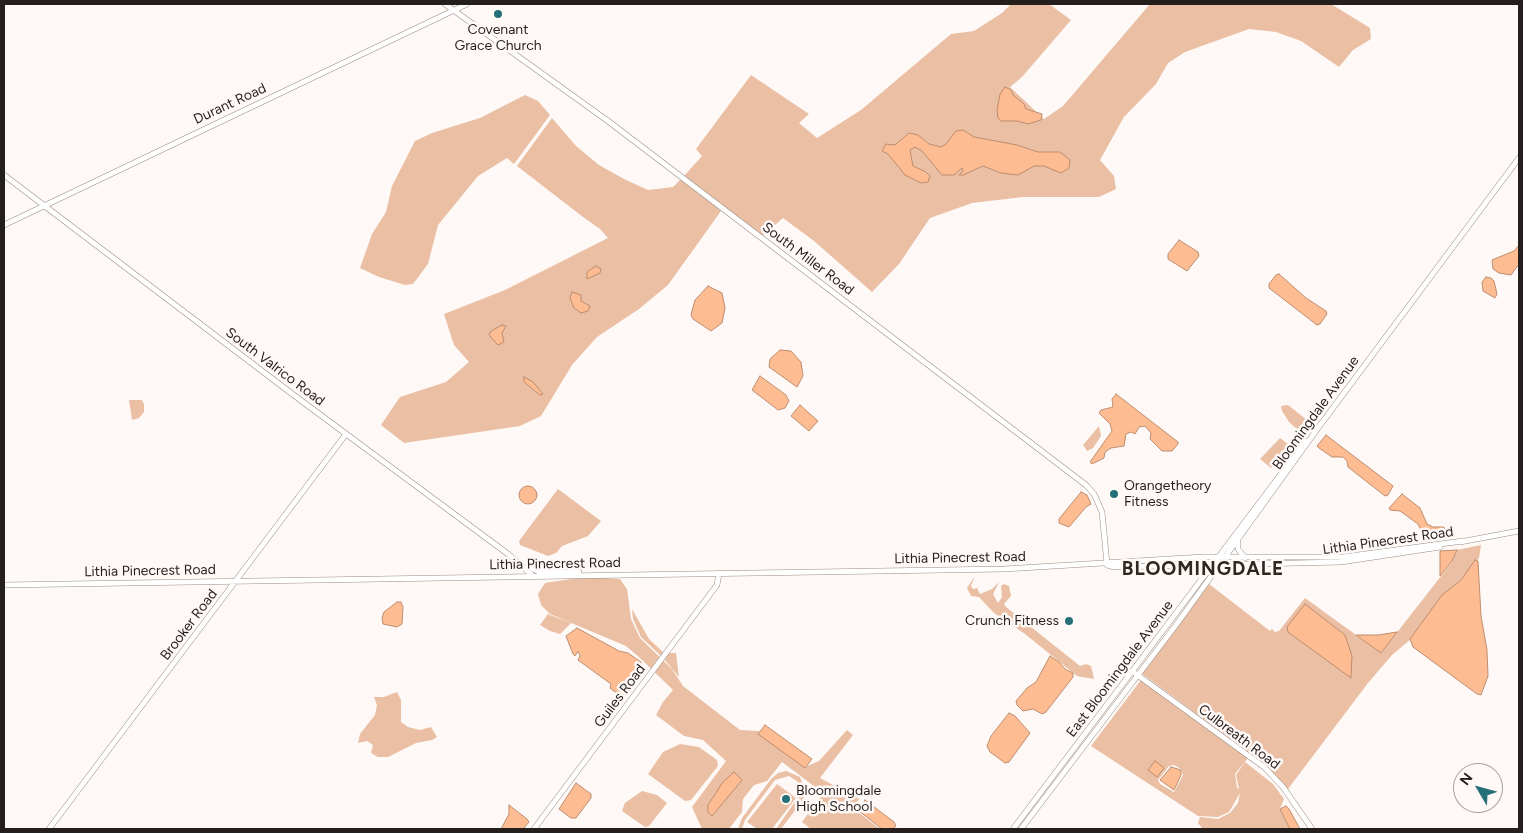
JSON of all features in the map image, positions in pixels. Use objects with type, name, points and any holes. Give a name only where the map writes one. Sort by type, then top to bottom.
[{"type":"street","name":"South Miller Road","points":[[445,4],[608,120],[1086,485],[1094,494],[1102,512],[1107,564]]},
{"type":"street","name":"Durant Road","points":[[4,225],[467,4]]},
{"type":"street","name":"Bloomingdale Avenue","points":[[1139,676],[1222,564],[1318,428],[1519,158]]},
{"type":"street","name":"South Valrico Road","points":[[4,175],[346,434],[535,574]]},
{"type":"street","name":"East Bloomingdale Avenue","points":[[1013,829],[1294,456],[1318,428]]},
{"type":"street","name":"Brooker Road","points":[[49,829],[346,434]]},
{"type":"street","name":"Lithia Pinecrest Road","points":[[4,585],[535,574],[589,575],[1004,569],[1217,558],[1343,558],[1519,532]]},
{"type":"street","points":[[1238,541],[1238,549],[1245,558]]},
{"type":"street","name":"Lithia Pinecrest Road","points":[[1107,564],[1114,567],[1341,562],[1463,541]]},
{"type":"street","points":[[1192,564],[1200,571],[1201,581]]},
{"type":"street","name":"Guiles Road","points":[[534,829],[717,586],[719,573]]},
{"type":"street","points":[[1132,671],[1139,676]]},
{"type":"street","name":"East Bloomingdale Avenue","points":[[1021,829],[1139,676]]},
{"type":"street","name":"Culbreath Road","points":[[1139,676],[1264,767],[1283,787],[1312,829]]},
{"type":"shaded area","points":[[1011,4],[1049,4],[1071,20],[1022,77],[1010,87],[1044,119],[1063,106],[1150,4],[1331,4],[1370,28],[1371,39],[1353,50],[1339,67],[1301,41],[1276,32],[1249,29],[1185,52],[1168,63],[1156,84],[1124,117],[1100,160],[1114,176],[1116,189],[1099,197],[1023,197],[972,203],[930,218],[899,264],[872,292],[814,241],[783,218],[762,236],[684,176],[702,156],[696,149],[751,75],[809,114],[799,123],[817,138],[861,110],[951,34],[974,31],[1002,13]]},
{"type":"shaded area","points":[[1005,87],[1011,90],[1013,95],[1024,104],[1026,109],[1042,114],[1041,120],[1028,124],[1017,121],[1001,121],[998,118],[997,110],[1000,94]]},
{"type":"shaded area","points":[[525,95],[538,101],[550,115],[514,164],[507,158],[478,176],[438,225],[428,264],[413,284],[405,285],[379,277],[360,268],[372,234],[386,212],[392,186],[415,141],[432,133],[480,118]]},
{"type":"shaded area","points":[[552,118],[576,146],[599,165],[624,179],[648,190],[673,187],[682,178],[721,211],[668,285],[639,309],[597,337],[572,365],[541,416],[520,426],[404,443],[381,425],[400,397],[446,382],[469,362],[454,345],[444,314],[505,290],[608,238],[600,229],[517,166]]},
{"type":"shaded area","points":[[963,130],[974,137],[1017,145],[1038,152],[1060,152],[1070,160],[1069,168],[1061,173],[1044,166],[1034,166],[1018,175],[1001,173],[983,166],[963,175],[959,175],[963,171],[962,168],[954,175],[942,175],[922,151],[915,147],[910,150],[913,166],[930,176],[928,182],[921,183],[905,175],[888,154],[882,151],[886,144],[895,145],[909,133],[918,135],[929,144],[941,147],[946,144],[956,131]]},
{"type":"shaded area","points":[[1179,240],[1198,252],[1199,256],[1187,271],[1168,259],[1168,254]]},
{"type":"shaded area","points":[[1519,245],[1519,264],[1511,275],[1499,273],[1493,269],[1492,260],[1514,251]]},
{"type":"shaded area","points":[[596,266],[601,269],[600,273],[587,279],[587,272]]},
{"type":"shaded area","points":[[1279,274],[1306,298],[1326,311],[1327,314],[1320,324],[1317,325],[1269,288],[1269,284]]},
{"type":"shaded area","points":[[1486,277],[1494,281],[1497,294],[1495,298],[1483,291],[1482,282]]},
{"type":"shaded area","points":[[708,286],[722,293],[725,308],[722,323],[711,331],[693,319],[691,315],[695,300]]},
{"type":"shaded area","points":[[572,292],[581,295],[581,301],[590,306],[588,311],[581,313],[574,308],[570,298]]},
{"type":"shaded area","points":[[502,325],[506,326],[502,333],[504,342],[498,345],[489,335],[491,331]]},
{"type":"shaded area","points":[[780,350],[791,351],[801,362],[803,376],[797,387],[769,367],[770,359]]},
{"type":"shaded area","points":[[760,376],[786,395],[789,401],[785,408],[778,410],[752,390]]},
{"type":"shaded area","points":[[524,377],[533,382],[543,394],[540,395],[524,382]]},
{"type":"shaded area","points":[[1116,394],[1178,442],[1172,451],[1162,451],[1150,439],[1151,433],[1145,426],[1139,427],[1135,434],[1131,432],[1126,434],[1124,446],[1111,448],[1105,452],[1104,458],[1092,464],[1090,462],[1112,431],[1110,424],[1099,413],[1101,410],[1113,407],[1112,399]]},
{"type":"shaded area","points":[[129,400],[142,400],[144,412],[139,418],[132,420]]},
{"type":"shaded area","points":[[800,405],[818,421],[809,431],[791,416]]},
{"type":"shaded area","points":[[1288,405],[1307,420],[1298,430],[1289,422],[1282,411],[1281,406]]},
{"type":"shaded area","points":[[1099,426],[1101,436],[1093,448],[1087,451],[1083,445]]},
{"type":"shaded area","points":[[1326,435],[1393,486],[1388,495],[1385,496],[1348,467],[1347,461],[1343,457],[1332,457],[1319,448],[1317,446]]},
{"type":"shaded area","points":[[1280,438],[1288,444],[1271,468],[1260,459]]},
{"type":"shaded area","points":[[528,486],[534,489],[537,495],[534,501],[528,504],[522,501],[519,495],[522,489]]},
{"type":"shaded area","points":[[558,489],[601,521],[588,536],[562,546],[556,553],[548,556],[520,545],[519,541]]},
{"type":"shaded area","points":[[1081,492],[1087,495],[1091,504],[1086,507],[1069,527],[1059,523],[1059,519]]},
{"type":"shaded area","points":[[1402,494],[1420,508],[1427,524],[1433,527],[1443,527],[1451,532],[1434,536],[1428,530],[1421,530],[1418,524],[1400,511],[1390,510],[1389,508]]},
{"type":"shaded area","points":[[1481,545],[1479,558],[1411,639],[1392,655],[1368,683],[1288,789],[1263,763],[1141,673],[1209,584],[1270,631],[1272,629],[1275,632],[1279,631],[1305,598],[1381,653],[1452,562],[1457,550]]},
{"type":"shaded area","points":[[1457,550],[1452,561],[1440,576],[1440,551]]},
{"type":"shaded area","points":[[1475,560],[1478,561],[1481,616],[1487,650],[1488,676],[1481,695],[1413,647],[1410,639],[1442,595],[1461,580]]},
{"type":"shaded area","points":[[975,576],[971,586],[973,589],[977,588],[980,594],[992,589],[999,582],[993,594],[998,603],[1002,597],[1001,586],[1004,584],[1009,586],[1011,596],[1004,604],[1006,607],[1080,666],[1086,664],[1091,666],[1094,679],[1077,676],[1025,634],[994,613],[979,597],[971,596],[967,588]]},
{"type":"shaded area","points":[[584,577],[620,579],[627,589],[631,619],[640,638],[672,669],[683,686],[740,730],[758,731],[805,767],[819,761],[847,730],[853,735],[820,778],[859,799],[854,809],[880,829],[811,829],[802,822],[823,793],[782,762],[767,781],[754,785],[743,799],[742,812],[729,829],[702,829],[692,807],[726,761],[703,740],[684,736],[656,715],[663,702],[673,690],[626,646],[550,614],[541,605],[538,594],[545,583]]},
{"type":"shaded area","points":[[397,602],[401,602],[403,607],[402,624],[397,627],[383,624],[384,612]]},
{"type":"shaded area","points":[[1305,604],[1345,635],[1352,656],[1351,678],[1288,632],[1287,627]]},
{"type":"shaded area","points":[[632,609],[649,639],[664,653],[661,656],[641,637],[633,619]]},
{"type":"shaded area","points":[[548,614],[571,623],[560,634],[550,631],[540,625]]},
{"type":"shaded area","points":[[577,628],[619,651],[628,653],[641,662],[641,669],[622,697],[610,688],[611,684],[578,660],[580,656],[578,651],[575,656],[573,654],[566,636]]},
{"type":"shaded area","points":[[1397,632],[1381,653],[1356,635],[1378,635]]},
{"type":"shaded area","points":[[668,653],[676,653],[679,677],[664,659]]},
{"type":"shaded area","points":[[1050,656],[1065,669],[1073,673],[1073,677],[1046,712],[1042,714],[1033,709],[1023,711],[1016,701],[1027,688],[1036,682]]},
{"type":"shaded area","points":[[1141,680],[1248,758],[1235,774],[1237,788],[1239,789],[1236,775],[1245,762],[1273,784],[1284,799],[1280,809],[1290,829],[1203,829],[1198,823],[1200,817],[1218,819],[1230,813],[1238,803],[1240,793],[1229,812],[1218,817],[1198,816],[1091,746]],"holes":[[[1174,765],[1181,769],[1183,775],[1174,792],[1160,784],[1158,780],[1169,766]]]},
{"type":"shaded area","points":[[397,692],[401,700],[401,722],[408,727],[420,730],[431,727],[437,737],[432,740],[416,743],[388,757],[378,757],[371,753],[373,745],[367,741],[358,743],[360,734],[375,715],[377,705],[374,697],[384,697]]},
{"type":"shaded area","points":[[1009,713],[1015,716],[1030,733],[1009,762],[1005,763],[990,752],[987,746],[991,736]]},
{"type":"shaded area","points":[[765,725],[812,759],[805,768],[758,734]]},
{"type":"shaded area","points":[[680,744],[699,747],[717,760],[718,766],[691,800],[685,801],[648,774],[663,752]]},
{"type":"shaded area","points":[[1155,761],[1164,768],[1157,777],[1148,770]]},
{"type":"shaded area","points":[[1171,767],[1181,770],[1181,775],[1174,790],[1160,780]]},
{"type":"shaded area","points":[[786,771],[800,777],[805,791],[803,800],[781,829],[776,829],[801,793],[798,782],[789,776],[775,780],[745,820],[742,829],[738,829],[742,818],[771,779],[778,773]]},
{"type":"shaded area","points":[[734,772],[742,780],[712,816],[708,812],[708,805],[723,782]]},
{"type":"shaded area","points":[[576,783],[591,794],[591,798],[576,818],[571,818],[559,809]]},
{"type":"shaded area","points":[[777,784],[796,798],[772,829],[757,829],[747,822]]},
{"type":"shaded area","points":[[642,791],[657,795],[667,803],[649,826],[645,827],[622,811],[625,803]]},
{"type":"shaded area","points":[[865,800],[894,822],[896,826],[892,829],[882,829],[859,811]]},
{"type":"shaded area","points":[[509,805],[529,822],[523,829],[501,829],[509,814]]},
{"type":"shaded area","points":[[1286,806],[1300,829],[1290,829],[1280,809]]},
{"type":"place","name":"Covenant Grace Church","points":[[498,14]]},
{"type":"place","name":"Orangetheory Fitness","points":[[1114,494]]},
{"type":"place","name":"Crunch Fitness","points":[[1069,621]]},
{"type":"place","name":"Bloomingdale High School","points":[[786,799]]},
{"type":"district","name":"BLOOMINGDALE","points":[[1203,569]]}]
